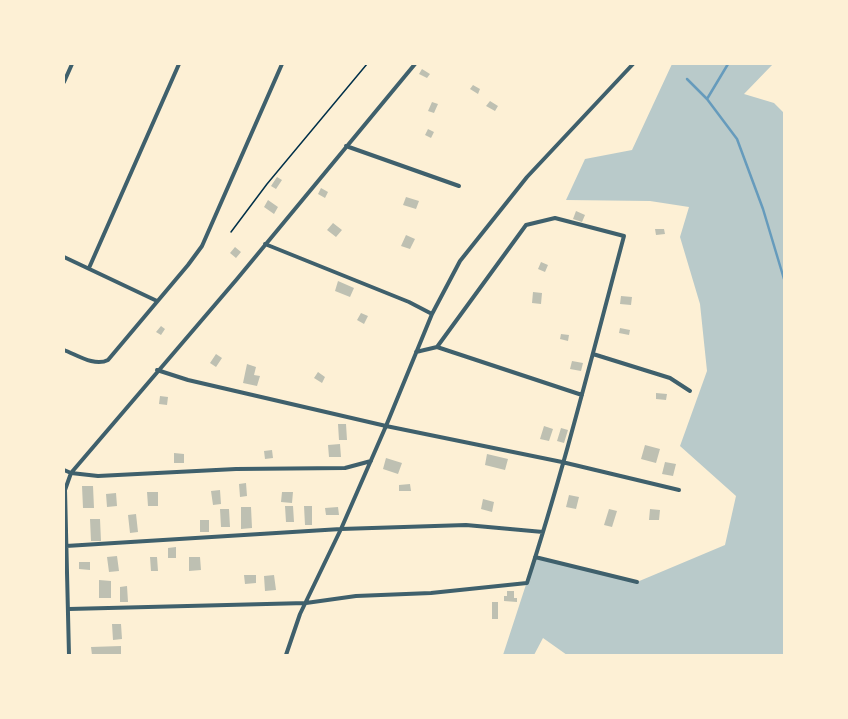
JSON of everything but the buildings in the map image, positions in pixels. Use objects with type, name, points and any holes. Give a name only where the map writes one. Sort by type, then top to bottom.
[{"type":"street","points":[[64,82],[72,64]]},
{"type":"street","points":[[89,268],[179,64]]},
{"type":"street","points":[[64,350],[96,363],[102,363],[108,360],[188,266],[202,246],[282,64]]},
{"type":"street","points":[[69,655],[65,490],[71,473],[157,370],[237,279],[415,64]]},
{"type":"street","points":[[286,655],[306,603],[371,461],[432,314],[460,261],[527,177],[633,64]]},
{"type":"street","points":[[346,146],[459,186]]},
{"type":"street","points":[[69,609],[306,603],[356,596],[431,593],[526,583],[543,532],[582,395],[624,236],[555,218],[526,225],[437,347]]},
{"type":"street","points":[[265,244],[410,302],[432,314]]},
{"type":"street","points":[[64,257],[157,301]]},
{"type":"street","points":[[416,352],[437,347],[582,395]]},
{"type":"street","points":[[593,354],[670,378],[690,391]]},
{"type":"street","points":[[157,370],[188,380],[386,426],[562,462],[679,490]]},
{"type":"street","points":[[64,470],[71,473],[98,476],[236,469],[345,468],[371,461]]},
{"type":"street","points":[[66,546],[341,529],[466,525],[543,532]]},
{"type":"street","points":[[535,557],[636,582]]},
{"type":"path","points":[[231,232],[267,184],[367,64]]},
{"type":"shaded area","points":[[672,64],[773,64],[744,94],[774,103],[784,113],[784,655],[567,655],[543,638],[534,655],[503,655],[535,557],[637,582],[725,545],[736,496],[680,446],[707,371],[700,304],[680,237],[689,207],[650,201],[566,200],[585,159],[632,150]]},
{"type":"waterway","points":[[707,99],[728,64]]},
{"type":"waterway","points":[[687,79],[707,99],[737,139],[763,209],[784,279]]}]
